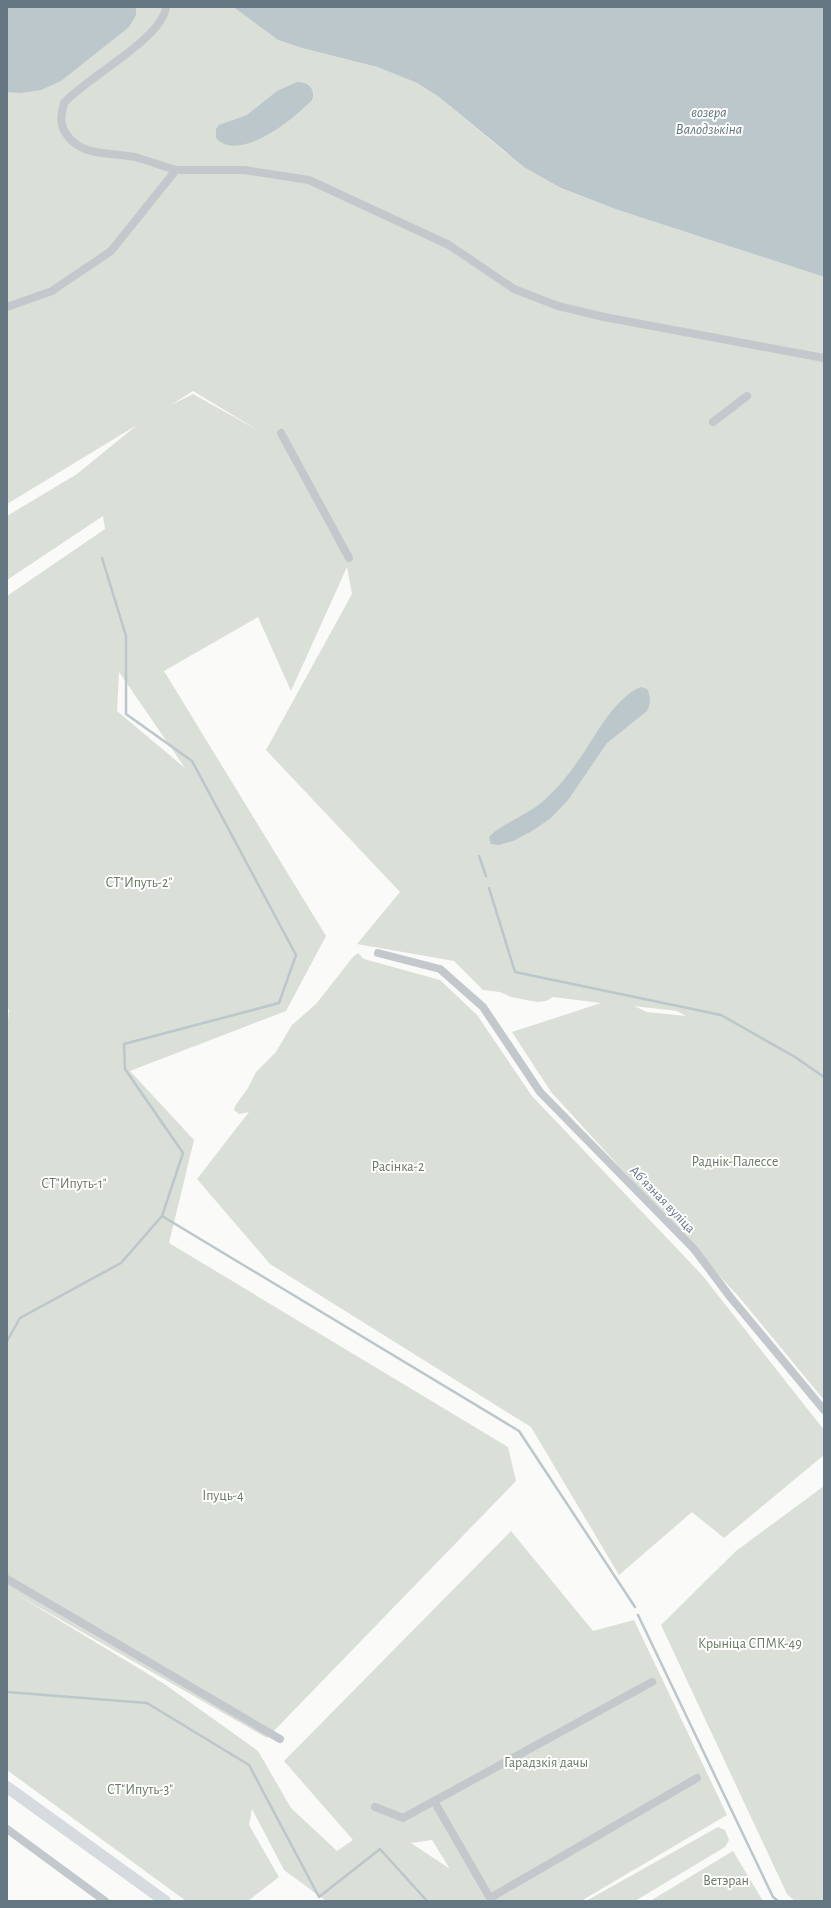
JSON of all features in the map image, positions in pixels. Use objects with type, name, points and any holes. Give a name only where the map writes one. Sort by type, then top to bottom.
[{"type":"street","points":[[166,7],[164,16],[148,36],[64,103],[61,112],[61,123],[64,132],[78,147],[88,151],[134,157],[176,170],[244,170],[309,180],[449,245],[514,289],[558,306],[611,318],[824,358]]},
{"type":"street","points":[[7,307],[52,291],[111,251],[176,170]]},
{"type":"street","points":[[713,422],[747,396]]},
{"type":"street","points":[[280,433],[348,558]]},
{"type":"street","name":"Абʼязная вуліца","points":[[378,953],[440,969],[483,1007],[540,1092],[694,1249],[731,1298],[824,1410]]},
{"type":"street","points":[[7,1579],[280,1739]]},
{"type":"street","points":[[375,1806],[403,1818],[652,1682]]},
{"type":"street","points":[[434,1801],[490,1898],[697,1778]]},
{"type":"street","points":[[7,1787],[165,1901]]},
{"type":"street","points":[[7,1829],[105,1901]]},
{"type":"green space","points":[[7,7],[233,7],[278,40],[302,48],[377,67],[417,83],[439,97],[506,153],[561,188],[618,210],[824,277],[824,1400],[739,1297],[551,1092],[512,1032],[601,1003],[553,997],[546,1001],[537,1002],[511,997],[500,992],[483,990],[454,961],[357,944],[400,892],[266,750],[352,594],[347,567],[291,691],[258,617],[164,671],[326,936],[286,1011],[130,1071],[194,1140],[169,1243],[508,1447],[516,1481],[267,1738],[14,1593],[163,1683],[258,1751],[291,1808],[337,1851],[353,1840],[284,1761],[511,1531],[593,1631],[634,1620],[727,1815],[581,1901],[326,1901],[284,1870],[252,1809],[249,1825],[279,1877],[248,1901],[186,1901],[7,1770],[7,1035],[9,1009],[7,1009],[7,596],[105,529],[103,516],[7,580],[7,516],[77,474],[137,425],[7,504]],"holes":[[[193,391],[261,432],[193,394],[171,405]],[[119,672],[185,768],[117,711]],[[634,1006],[677,1011],[686,1016],[647,1012]],[[432,1840],[450,1869],[411,1843]]]},
{"type":"green space","name":"Расінка-2","points":[[358,953],[364,959],[440,980],[477,1015],[532,1096],[702,1275],[824,1430],[824,1455],[724,1538],[692,1512],[619,1575],[531,1427],[270,1264],[197,1179],[249,1112],[239,1114],[234,1110],[256,1072],[276,1052],[292,1025],[316,1004],[353,957]]},
{"type":"green space","name":"Крыніца СПМК-49","points":[[824,1486],[824,1901],[795,1901],[787,1894],[661,1625],[736,1551]]},
{"type":"green space","points":[[718,1827],[725,1830],[729,1840],[725,1847],[635,1901],[586,1901]]},
{"type":"green space","name":"Ветэран","points":[[733,1851],[763,1901],[650,1901]]},
{"type":"water","points":[[7,7],[136,7],[136,15],[129,27],[61,81],[41,90],[20,93],[7,92]]},
{"type":"water","name":"возера Валодзькіна","points":[[233,7],[824,7],[824,277],[618,210],[561,188],[524,167],[439,97],[417,83],[377,67],[302,48],[278,40]]},
{"type":"water","points":[[297,82],[305,83],[310,86],[313,92],[312,100],[280,127],[266,136],[238,146],[226,145],[216,138],[216,129],[219,125],[247,115],[277,91]]},
{"type":"water","points":[[641,687],[647,689],[649,695],[650,703],[647,711],[607,743],[568,800],[551,818],[532,831],[513,841],[499,845],[491,844],[489,838],[491,835],[502,826],[537,806],[554,791],[564,780],[613,709],[631,692]]},
{"type":"waterway","points":[[7,1341],[20,1318],[121,1263],[162,1216],[183,1153],[125,1069],[124,1044],[279,1003],[296,955],[192,761],[126,714],[126,636],[102,558]]},
{"type":"waterway","points":[[479,856],[486,876]]},
{"type":"waterway","points":[[489,888],[515,972],[721,1015],[795,1057],[824,1077]]},
{"type":"waterway","points":[[162,1216],[519,1431],[635,1607]]},
{"type":"waterway","points":[[638,1615],[773,1897],[778,1901]]},
{"type":"waterway","points":[[7,1692],[147,1703],[249,1765],[319,1897],[380,1849],[427,1901]]},
{"type":"park label","name":"СТ\"Ипуть-2\"","points":[[139,882]]},
{"type":"park label","name":"Раднік-Палессе","points":[[735,1161]]},
{"type":"park label","name":"СТ\"Ипуть-1\"","points":[[74,1183]]},
{"type":"park label","name":"Іпуць-4","points":[[223,1495]]},
{"type":"park label","name":"Гарадзкія дачы","points":[[546,1762]]},
{"type":"park label","name":"СТ\"Ипуть-3\"","points":[[140,1789]]}]
